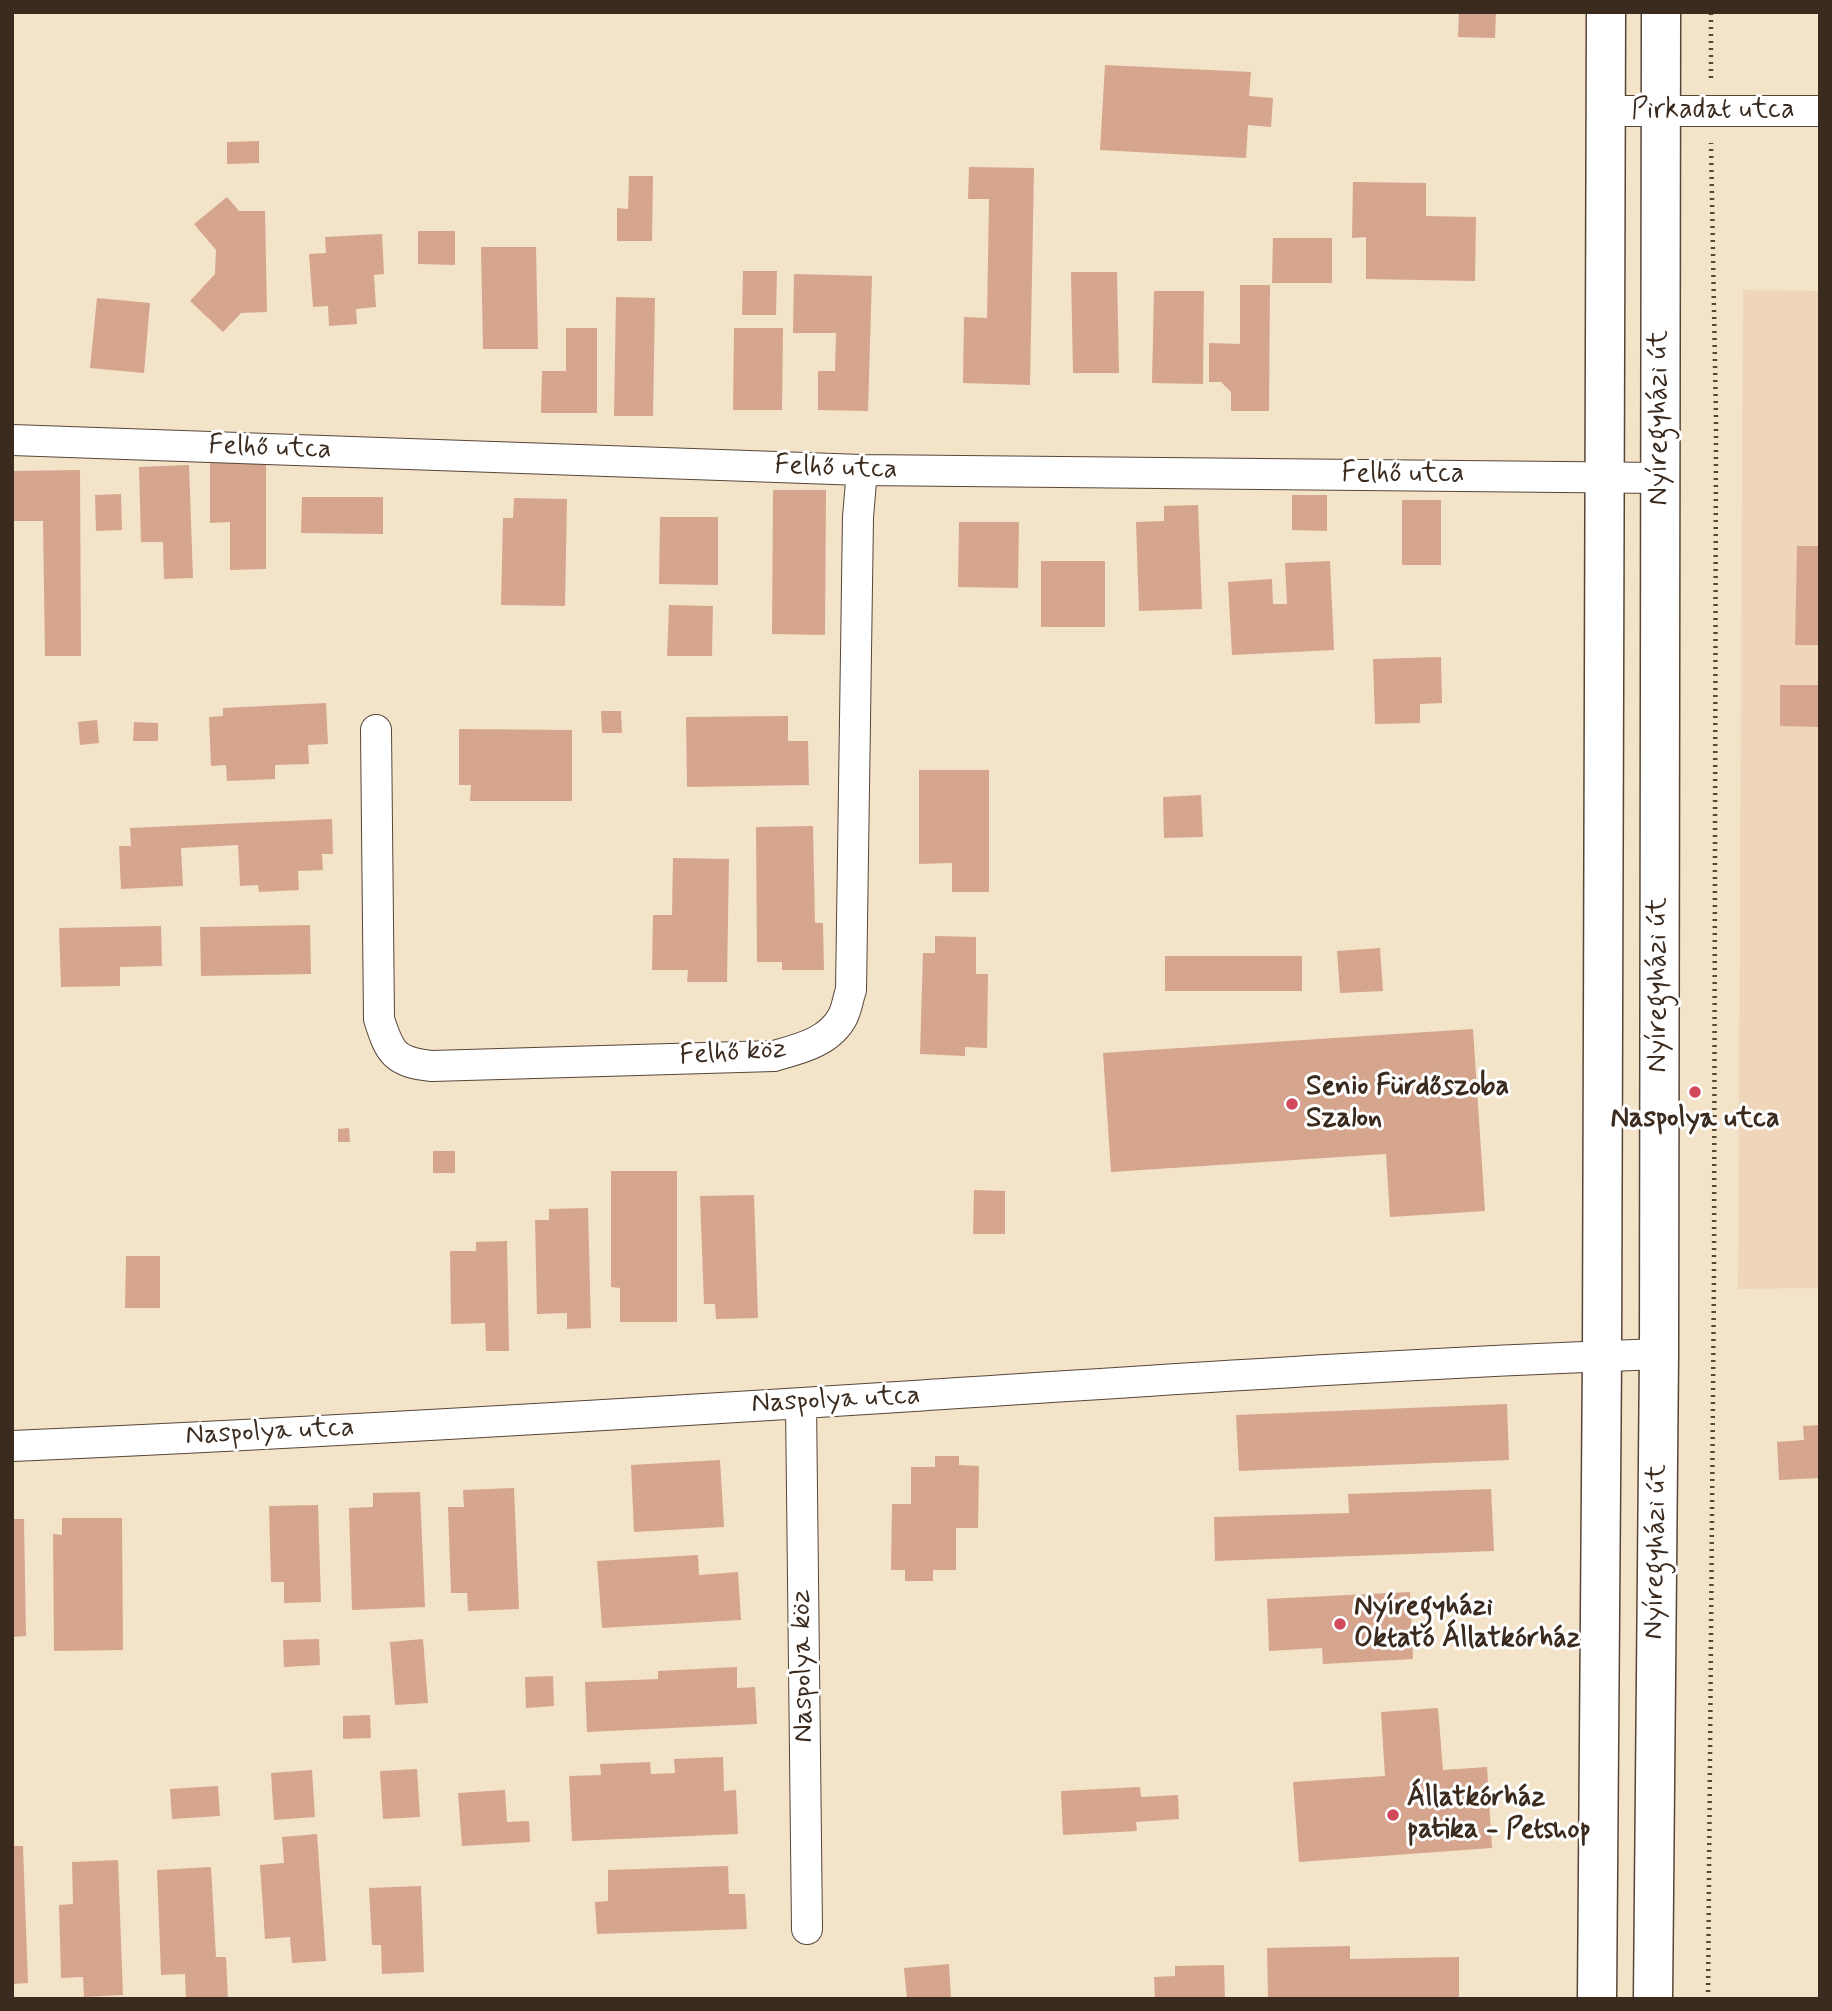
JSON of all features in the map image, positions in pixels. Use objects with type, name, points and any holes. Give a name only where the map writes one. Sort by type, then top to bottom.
[{"type":"main road","name":"Nyíregyházi út","points":[[1597,1999],[1606,12]]},
{"type":"main road","name":"Nyíregyházi út","points":[[1653,1999],[1659,1354],[1661,12]]},
{"type":"street","name":"Pirkadat utca","points":[[1606,111],[1820,111]]},
{"type":"street","name":"Felhő utca","points":[[12,440],[862,471],[1661,478]]},
{"type":"street","name":"Felhő köz","points":[[376,730],[379,1019],[386,1041],[396,1056],[413,1064],[432,1066],[774,1056],[806,1047],[830,1033],[843,1017],[851,990],[858,517],[862,471]]},
{"type":"street","name":"Naspolya utca","points":[[12,1446],[801,1403],[1223,1376],[1659,1354]]},
{"type":"street","name":"Naspolya köz","points":[[801,1403],[807,1929]]},
{"type":"path","points":[[1708,1999],[1714,1274],[1716,432],[1711,12]]},
{"type":"shaded area","points":[[1743,290],[1820,291],[1820,1288],[1738,1289]]},
{"type":"building","points":[[1459,12],[1496,12],[1495,38],[1458,37]]},
{"type":"building","points":[[1105,65],[1251,72],[1249,96],[1273,98],[1271,127],[1248,125],[1246,158],[1100,150]]},
{"type":"building","points":[[259,141],[259,163],[227,164],[227,142]]},
{"type":"building","points":[[969,167],[1034,168],[1030,385],[963,383],[964,317],[987,318],[989,199],[968,199]]},
{"type":"building","points":[[629,176],[653,176],[652,241],[617,241],[617,208],[628,209]]},
{"type":"building","points":[[1353,182],[1426,183],[1426,216],[1476,217],[1475,281],[1366,279],[1366,237],[1352,238]]},
{"type":"building","points":[[227,197],[239,211],[265,211],[267,312],[241,313],[223,332],[190,301],[215,274],[216,250],[194,224]]},
{"type":"building","points":[[418,231],[455,231],[455,265],[418,264]]},
{"type":"building","points":[[382,234],[384,274],[374,275],[376,307],[356,309],[357,324],[329,326],[328,306],[313,307],[309,254],[326,253],[325,237]]},
{"type":"building","points":[[1273,238],[1332,238],[1332,283],[1272,283]]},
{"type":"building","points":[[481,247],[536,247],[538,349],[483,349]]},
{"type":"building","points":[[743,271],[777,271],[776,315],[742,315]]},
{"type":"building","points":[[1071,272],[1117,272],[1119,373],[1073,373]]},
{"type":"building","points":[[794,274],[872,276],[868,411],[818,410],[818,371],[835,371],[836,333],[793,333]]},
{"type":"building","points":[[1240,285],[1270,285],[1269,411],[1231,411],[1231,392],[1221,382],[1209,382],[1209,343],[1240,344]]},
{"type":"building","points":[[1154,291],[1204,291],[1203,384],[1152,383]]},
{"type":"building","points":[[616,297],[655,298],[653,416],[614,416]]},
{"type":"building","points":[[97,298],[150,303],[144,373],[90,368]]},
{"type":"building","points":[[566,328],[597,328],[597,413],[541,413],[542,371],[566,371]]},
{"type":"building","points":[[734,328],[783,328],[782,410],[733,410]]},
{"type":"building","points":[[266,461],[266,569],[230,570],[230,522],[210,523],[210,462]]},
{"type":"building","points":[[189,465],[193,578],[164,579],[163,542],[141,542],[139,467]]},
{"type":"building","points":[[80,470],[81,656],[45,656],[43,521],[12,521],[12,471]]},
{"type":"building","points":[[773,490],[826,490],[825,635],[772,634]]},
{"type":"building","points":[[121,494],[122,530],[96,531],[95,495]]},
{"type":"building","points":[[1292,495],[1327,495],[1327,531],[1292,530]]},
{"type":"building","points":[[302,497],[383,497],[383,534],[301,533]]},
{"type":"building","points":[[514,498],[567,499],[565,606],[501,605],[503,518],[513,518]]},
{"type":"building","points":[[1402,500],[1441,500],[1441,565],[1402,565]]},
{"type":"building","points":[[1198,505],[1202,609],[1139,611],[1136,522],[1164,521],[1164,506]]},
{"type":"building","points":[[660,517],[718,517],[718,585],[659,584]]},
{"type":"building","points":[[959,522],[1019,522],[1018,588],[958,587]]},
{"type":"building","points":[[1797,546],[1820,546],[1820,645],[1795,645]]},
{"type":"building","points":[[1041,561],[1105,561],[1105,627],[1041,627]]},
{"type":"building","points":[[1330,561],[1334,650],[1232,655],[1228,582],[1272,579],[1273,604],[1287,604],[1285,563]]},
{"type":"building","points":[[669,605],[713,606],[712,656],[667,656]]},
{"type":"building","points":[[1441,657],[1442,703],[1420,704],[1420,723],[1375,724],[1373,659]]},
{"type":"building","points":[[1780,685],[1820,685],[1820,727],[1780,726]]},
{"type":"building","points":[[326,703],[328,744],[308,745],[309,764],[275,765],[275,779],[227,781],[226,765],[211,766],[209,717],[223,716],[223,708]]},
{"type":"building","points":[[601,711],[621,711],[622,733],[602,733]]},
{"type":"building","points":[[788,716],[788,741],[808,741],[809,785],[687,787],[686,717]]},
{"type":"building","points":[[97,720],[99,743],[80,745],[78,722]]},
{"type":"building","points":[[134,722],[158,723],[158,741],[133,741]]},
{"type":"building","points":[[459,729],[572,730],[572,801],[470,801],[471,785],[459,785]]},
{"type":"building","points":[[919,770],[989,770],[989,892],[952,892],[952,863],[919,864]]},
{"type":"building","points":[[1201,795],[1203,837],[1164,838],[1163,797]]},
{"type":"building","points":[[332,819],[333,854],[322,854],[323,870],[298,871],[299,890],[259,892],[258,885],[240,886],[238,845],[181,848],[183,886],[121,889],[119,846],[131,846],[130,828]]},
{"type":"building","points":[[813,826],[815,923],[823,923],[824,970],[782,970],[782,962],[757,962],[756,827]]},
{"type":"building","points":[[673,858],[729,859],[727,982],[687,982],[688,970],[652,970],[653,915],[672,915]]},
{"type":"building","points":[[310,925],[311,974],[201,976],[200,927]]},
{"type":"building","points":[[161,926],[162,966],[120,967],[120,986],[61,987],[59,928]]},
{"type":"building","points":[[935,936],[976,937],[976,974],[988,974],[987,1048],[965,1047],[965,1056],[920,1054],[923,953],[935,953]]},
{"type":"building","points":[[1380,948],[1383,991],[1340,993],[1337,951]]},
{"type":"building","points":[[1165,956],[1302,956],[1302,991],[1165,991]]},
{"type":"building","name":"Senio Fürdőszoba Szalon","points":[[1473,1029],[1485,1211],[1390,1217],[1386,1154],[1111,1172],[1103,1053]]},
{"type":"building","points":[[349,1128],[350,1142],[338,1142],[338,1129]]},
{"type":"building","points":[[433,1151],[455,1151],[455,1173],[433,1173]]},
{"type":"building","points":[[611,1171],[677,1171],[677,1322],[620,1322],[620,1288],[611,1287]]},
{"type":"building","points":[[974,1190],[1005,1191],[1005,1234],[973,1234]]},
{"type":"building","points":[[754,1195],[758,1318],[716,1319],[715,1304],[704,1304],[700,1196]]},
{"type":"building","points":[[588,1208],[591,1328],[567,1329],[567,1313],[537,1314],[535,1220],[549,1220],[549,1209]]},
{"type":"building","points":[[507,1241],[509,1351],[486,1351],[485,1323],[451,1324],[450,1251],[476,1251],[476,1242]]},
{"type":"building","points":[[126,1256],[160,1256],[160,1308],[125,1308]]},
{"type":"building","points":[[1507,1404],[1509,1460],[1239,1471],[1236,1415]]},
{"type":"building","points":[[1820,1425],[1820,1478],[1779,1480],[1777,1442],[1804,1440],[1803,1426]]},
{"type":"building","points":[[935,1456],[959,1456],[959,1465],[979,1466],[978,1528],[956,1528],[956,1570],[933,1570],[933,1581],[905,1581],[905,1570],[891,1570],[892,1504],[911,1504],[911,1467],[935,1467]]},
{"type":"building","points":[[720,1460],[724,1527],[634,1532],[631,1465]]},
{"type":"building","points":[[514,1488],[519,1609],[468,1611],[467,1593],[451,1593],[448,1507],[464,1507],[463,1490]]},
{"type":"building","points":[[1491,1489],[1494,1551],[1215,1561],[1214,1517],[1349,1513],[1348,1494]]},
{"type":"building","points":[[420,1492],[425,1607],[352,1610],[349,1508],[373,1507],[373,1493]]},
{"type":"building","points":[[318,1505],[321,1602],[284,1603],[284,1582],[271,1582],[269,1506]]},
{"type":"building","points":[[62,1518],[122,1518],[123,1650],[54,1651],[53,1534],[62,1535]]},
{"type":"building","points":[[12,1519],[24,1519],[26,1636],[12,1637]]},
{"type":"building","points":[[698,1555],[699,1575],[738,1572],[741,1620],[602,1628],[597,1561]]},
{"type":"building","name":"Nyíregyházi Oktató Állatkórház","points":[[1410,1592],[1413,1659],[1323,1664],[1322,1648],[1269,1651],[1267,1599]]},
{"type":"building","points":[[319,1639],[320,1665],[284,1667],[283,1640]]},
{"type":"building","points":[[423,1639],[428,1703],[395,1705],[390,1642]]},
{"type":"building","points":[[737,1667],[737,1688],[755,1687],[757,1724],[587,1732],[585,1682],[658,1679],[658,1671]]},
{"type":"building","points":[[553,1676],[554,1706],[526,1708],[525,1677]]},
{"type":"building","name":"Állatkórház patika - Petshop","points":[[1438,1708],[1443,1770],[1487,1767],[1492,1848],[1299,1862],[1293,1782],[1385,1776],[1381,1712]]},
{"type":"building","points":[[370,1715],[371,1738],[343,1739],[343,1716]]},
{"type":"building","points":[[723,1757],[724,1791],[736,1790],[738,1834],[572,1841],[569,1776],[601,1775],[600,1764],[650,1762],[651,1774],[675,1773],[674,1759]]},
{"type":"building","points":[[417,1769],[420,1817],[383,1819],[380,1771]]},
{"type":"building","points":[[312,1770],[315,1817],[274,1820],[271,1773]]},
{"type":"building","points":[[218,1786],[220,1816],[172,1819],[170,1789]]},
{"type":"building","points":[[1140,1787],[1141,1797],[1178,1795],[1179,1819],[1136,1822],[1137,1831],[1063,1835],[1061,1791]]},
{"type":"building","points":[[505,1790],[507,1822],[529,1821],[530,1842],[462,1846],[458,1793]]},
{"type":"building","points":[[317,1834],[326,1961],[292,1963],[290,1937],[265,1939],[260,1865],[284,1863],[282,1837]]},
{"type":"building","points":[[12,1846],[23,1846],[28,1983],[12,1984]]},
{"type":"building","points":[[118,1860],[123,1995],[84,1997],[83,1977],[61,1978],[59,1905],[73,1904],[72,1862]]},
{"type":"building","points":[[728,1866],[729,1894],[745,1894],[747,1929],[597,1934],[595,1902],[608,1901],[608,1870]]},
{"type":"building","points":[[211,1867],[216,1957],[226,1957],[228,1999],[186,1999],[185,1974],[161,1975],[157,1870]]},
{"type":"building","points":[[421,1886],[424,1972],[382,1974],[381,1945],[372,1945],[369,1888]]},
{"type":"building","points":[[1350,1946],[1350,1959],[1459,1957],[1459,1999],[1268,1999],[1267,1948]]},
{"type":"building","points":[[949,1964],[951,1999],[907,1999],[904,1968]]},
{"type":"building","points":[[1224,1965],[1225,1999],[1155,1999],[1154,1977],[1175,1976],[1175,1966]]},
{"type":"place","name":"Naspolya utca","points":[[1695,1092]]},
{"type":"place","name":"Senio Fürdőszoba Szalon","points":[[1292,1104]]},
{"type":"place","name":"Nyíregyházi Oktató Állatkórház","points":[[1340,1624]]},
{"type":"place","name":"Állatkórház patika - Petshop","points":[[1393,1815]]}]
